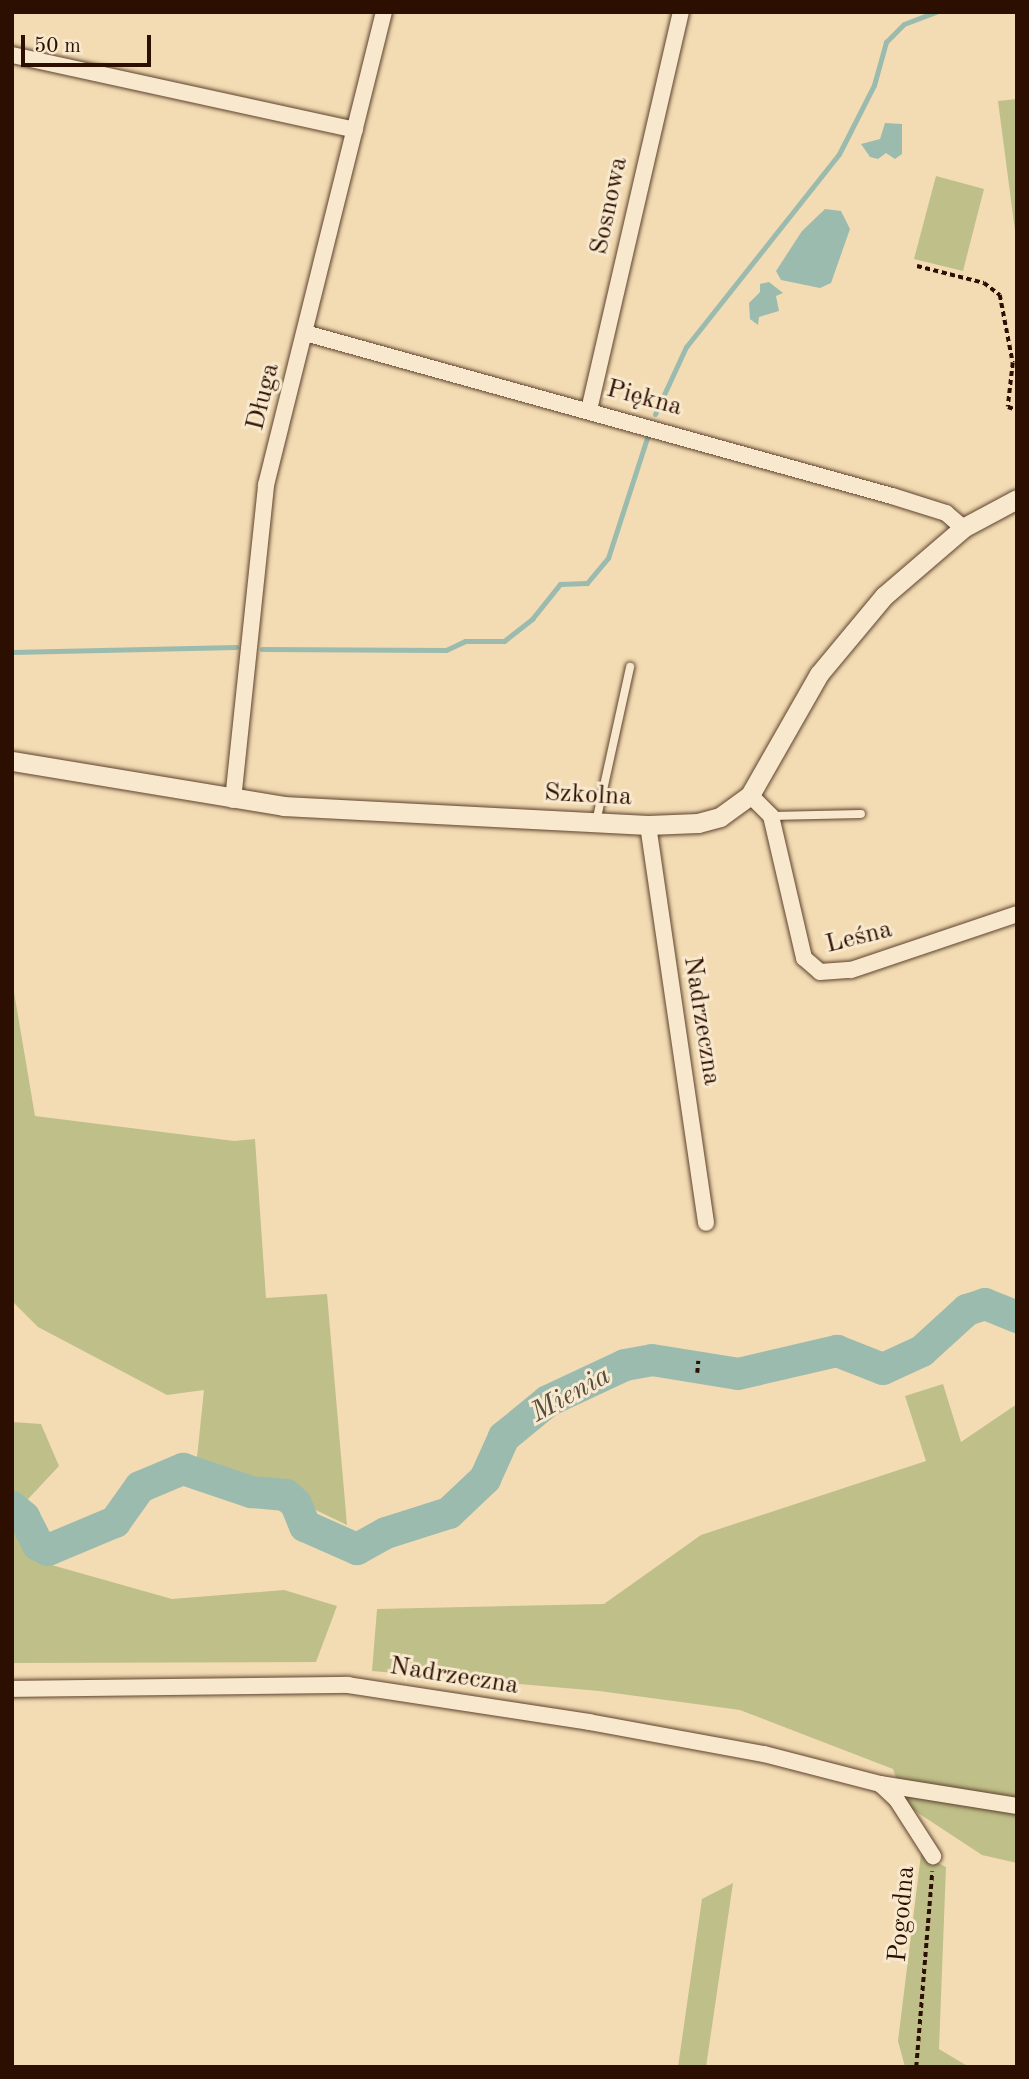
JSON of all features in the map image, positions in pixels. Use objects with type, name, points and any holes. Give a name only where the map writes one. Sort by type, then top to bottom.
[{"type":"street","name":"Długa","points":[[233,800],[260,519],[384,12]]},
{"type":"street","name":"Sosnowa","points":[[589,410],[681,12]]},
{"type":"street","points":[[12,55],[355,130]]},
{"type":"street","name":"Piękna","points":[[305,333],[892,496],[946,513],[963,528]]},
{"type":"street","name":"Szkolna","points":[[12,761],[233,800],[648,825],[709,821],[750,795],[831,658],[884,596],[963,528],[1017,499]]},
{"type":"street","points":[[750,795],[771,816]]},
{"type":"street","name":"Leśna","points":[[771,816],[804,958],[820,972],[851,970],[1017,914]]},
{"type":"street","name":"Nadrzeczna","points":[[648,825],[706,1223]]},
{"type":"street","name":"Nadrzeczna","points":[[12,1689],[348,1685],[764,1755],[880,1784],[1017,1805]]},
{"type":"street","name":"Pogodna","points":[[880,1784],[897,1800],[933,1856]]},
{"type":"lane","points":[[596,822],[630,667]]},
{"type":"lane","points":[[771,816],[861,814]]},
{"type":"path","points":[[917,265],[984,283],[1000,295],[1013,363],[1008,407],[1017,411]]},
{"type":"path","points":[[698,1361],[698,1373]]},
{"type":"path","name":"Pogodna","points":[[916,2067],[933,1856]]},
{"type":"green space","points":[[1017,99],[1017,246],[998,101]]},
{"type":"green space","points":[[936,176],[984,189],[963,271],[914,259]]},
{"type":"green space","points":[[12,980],[35,1116],[234,1141],[255,1139],[266,1298],[327,1294],[347,1525],[301,1503],[291,1491],[196,1467],[204,1390],[167,1395],[38,1327],[12,1301]]},
{"type":"green space","points":[[943,1384],[961,1442],[1017,1404],[1017,1863],[982,1855],[906,1805],[893,1769],[740,1710],[599,1691],[372,1671],[377,1609],[604,1604],[701,1535],[926,1461],[905,1396]]},
{"type":"green space","points":[[12,1422],[41,1424],[59,1466],[15,1513],[41,1562],[172,1599],[284,1590],[337,1606],[316,1662],[12,1663]]},
{"type":"green space","points":[[921,1854],[946,1867],[939,2049],[969,2067],[905,2067],[898,2041]]},
{"type":"green space","points":[[733,1883],[706,2067],[678,2067],[702,1899]]},
{"type":"shaded area","points":[[885,123],[902,124],[902,154],[895,159],[886,153],[878,159],[870,157],[861,144],[880,139]]},
{"type":"shaded area","points":[[825,209],[841,211],[850,229],[831,283],[820,288],[781,280],[776,271],[802,231]]},
{"type":"shaded area","points":[[769,282],[783,293],[776,296],[779,311],[759,317],[758,325],[750,319],[749,303],[760,292],[760,284]]},
{"type":"waterway","points":[[655,414],[686,347],[839,154],[874,85],[886,42],[904,24],[936,12]]},
{"type":"waterway","points":[[262,649],[446,650],[465,641],[504,641],[532,619],[560,584],[587,583],[608,558],[648,435]]},
{"type":"waterway","points":[[12,652],[236,647]]},
{"type":"waterway","name":"Mienia","points":[[12,1507],[24,1517],[38,1545],[48,1550],[115,1522],[140,1487],[183,1469],[251,1492],[286,1495],[296,1504],[305,1526],[357,1549],[386,1533],[449,1513],[485,1479],[504,1437],[548,1401],[625,1365],[652,1360],[738,1374],[837,1351],[883,1369],[922,1351],[967,1310],[985,1304],[1017,1317]]}]
